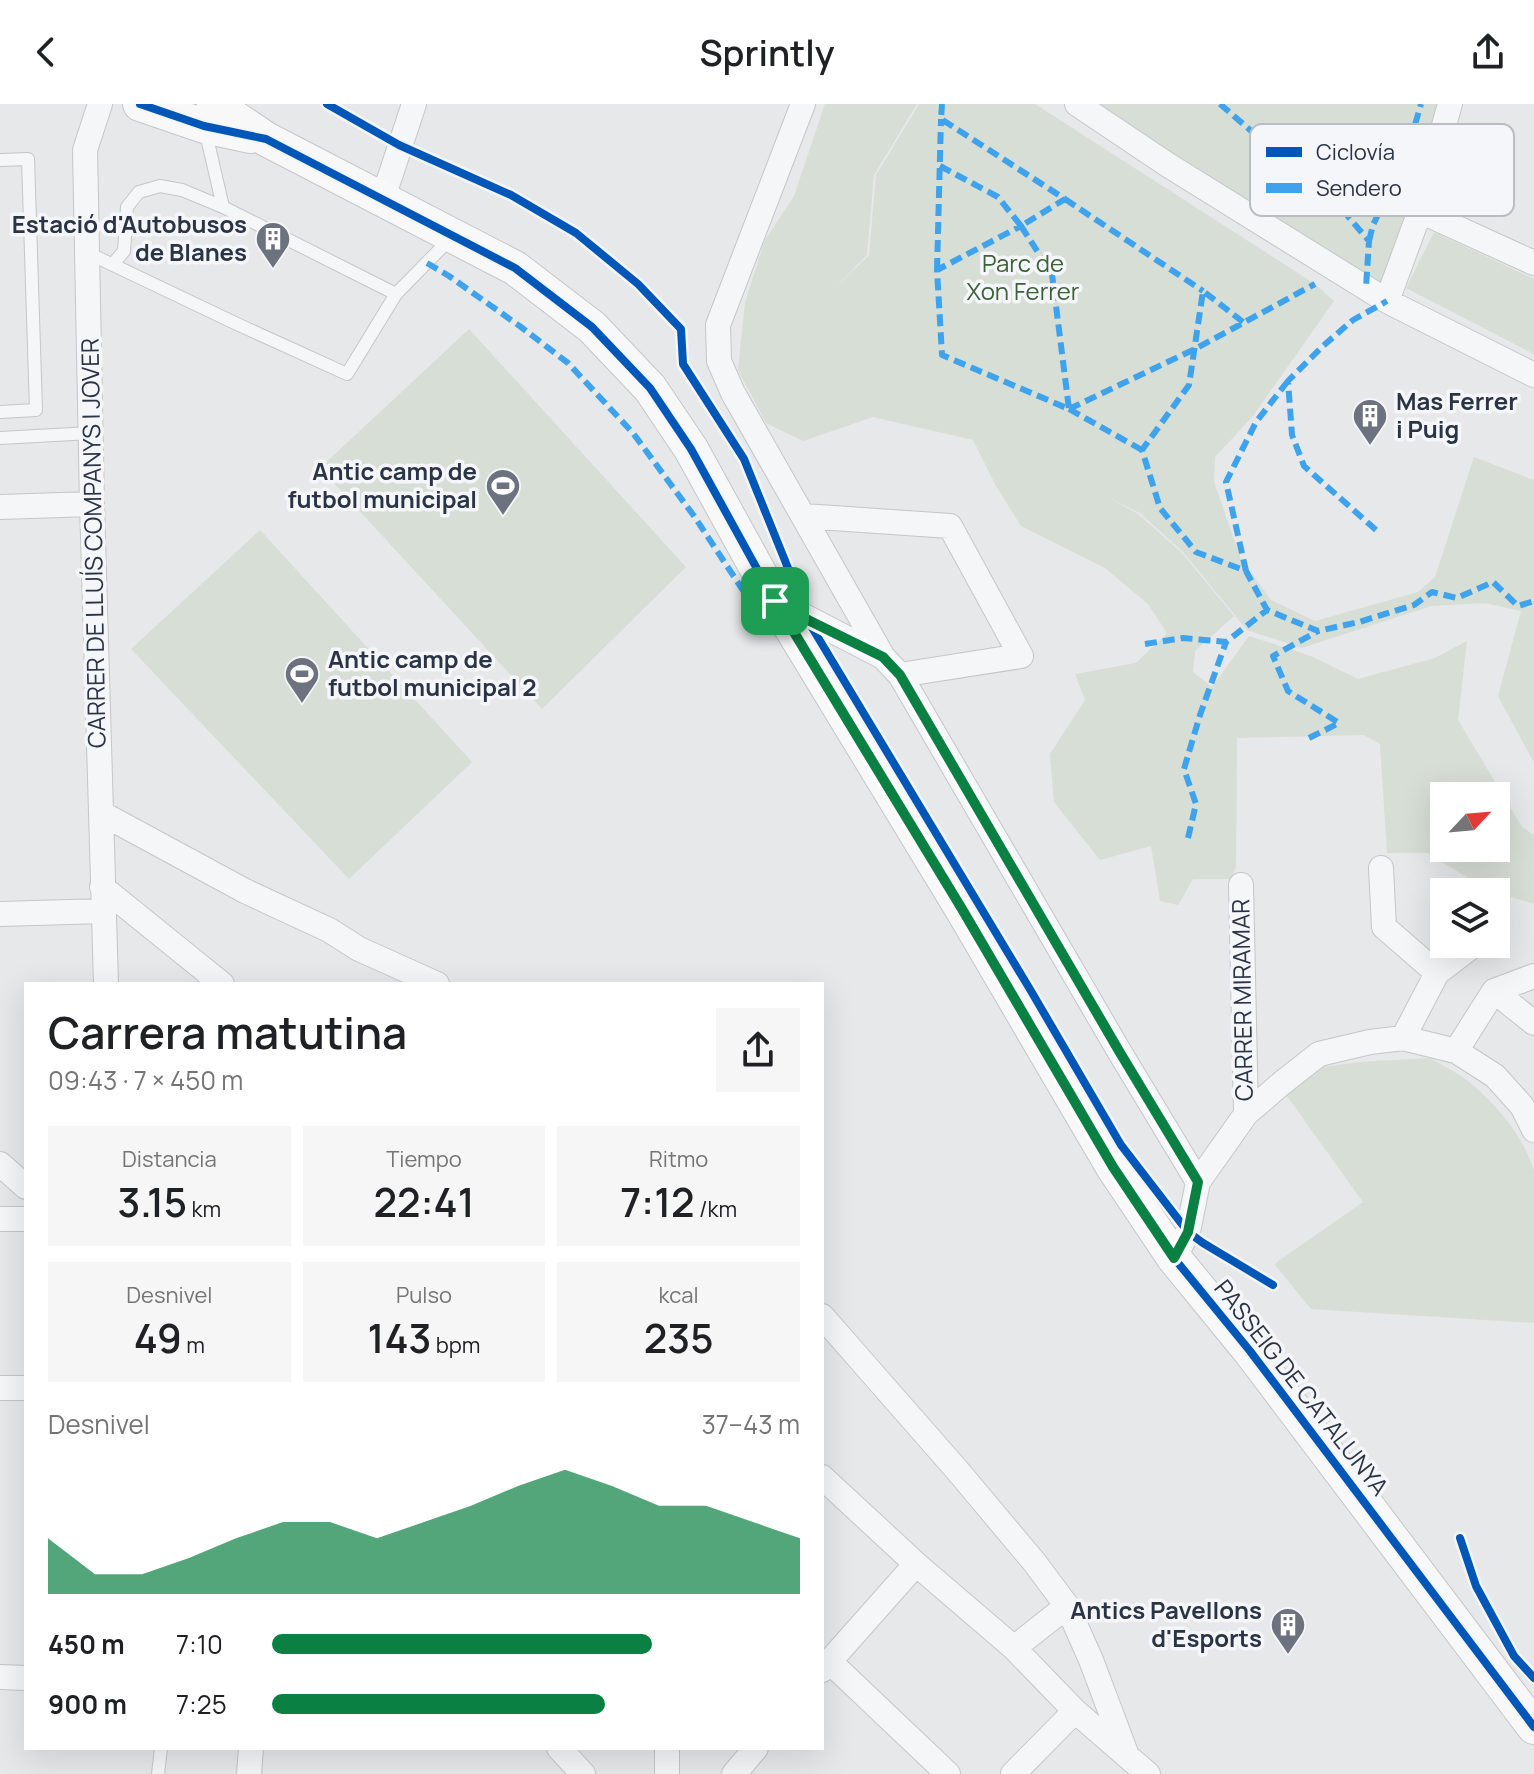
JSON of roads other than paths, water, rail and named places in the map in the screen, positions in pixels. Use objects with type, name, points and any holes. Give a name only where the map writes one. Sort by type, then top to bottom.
[{"type":"street","name":"CARRER DE LLUÍS COMPANYS I JOVER","points":[[100,104],[85,150],[106,982]]},
{"type":"street","name":"PASSEIG DE CATALUNYA","points":[[140,104],[209,115],[266,139],[515,268],[592,327],[650,388],[691,449],[775,601],[962,909],[1113,1167],[1174,1258],[1250,1351],[1534,1727]]},
{"type":"street","points":[[382,201],[414,104]]},
{"type":"street","points":[[803,104],[718,325],[719,361],[733,393],[804,516],[1198,1182]]},
{"type":"street","points":[[1077,104],[1250,216]]},
{"type":"street","points":[[1444,124],[1450,104]]},
{"type":"street","points":[[1250,216],[1387,301],[1534,375]]},
{"type":"street","points":[[1387,301],[1418,216]]},
{"type":"street","points":[[1431,216],[1534,263]]},
{"type":"street","points":[[0,507],[92,504]]},
{"type":"street","points":[[775,601],[892,666],[1021,656],[950,526],[804,516]]},
{"type":"street","points":[[101,813],[245,891],[329,930],[359,949],[433,982]]},
{"type":"street","points":[[1381,868],[1384,927],[1437,973]]},
{"type":"street","name":"CARRER MIRAMAR","points":[[1241,885],[1246,1114]]},
{"type":"street","points":[[0,914],[103,899],[219,982]]},
{"type":"street","points":[[1403,1038],[1437,973],[1457,958]]},
{"type":"street","points":[[1456,1051],[1494,991],[1534,976]]},
{"type":"street","points":[[1494,991],[1534,1023]]},
{"type":"street","points":[[1174,1258],[1188,1232],[1198,1182],[1246,1114],[1319,1054],[1403,1038],[1456,1051],[1495,1076],[1522,1106],[1534,1127]]},
{"type":"street","points":[[0,1164],[24,1185]]},
{"type":"street","points":[[0,1219],[24,1219]]},
{"type":"street","points":[[824,1318],[957,1470],[1067,1606],[1126,1753]]},
{"type":"street","points":[[0,1388],[24,1388]]},
{"type":"street","points":[[824,1479],[916,1564],[1014,1648],[1075,1711],[1148,1774]]},
{"type":"street","points":[[916,1564],[826,1666],[948,1774]]},
{"type":"street","points":[[1014,1648],[1067,1606]]},
{"type":"street","points":[[0,1677],[24,1678]]},
{"type":"street","points":[[1013,1774],[1075,1711]]},
{"type":"street","points":[[249,1774],[251,1750]]},
{"type":"street","points":[[561,1750],[583,1774]]},
{"type":"street","points":[[667,1750],[667,1774]]},
{"type":"street","points":[[734,1774],[754,1750]]},
{"type":"lane","points":[[209,115],[223,207]]},
{"type":"lane","points":[[0,160],[28,159],[36,410],[0,412]]},
{"type":"lane","points":[[113,264],[124,251],[127,207],[139,192],[160,186],[182,190],[223,207],[396,294]]},
{"type":"lane","points":[[88,253],[347,374],[396,294],[452,236]]},
{"type":"lane","points":[[0,438],[91,433]]},
{"type":"lane","points":[[158,1774],[161,1750]]},
{"type":"place","name":"Estació d'Autobusos de Blanes","points":[[273,270]]},
{"type":"place","name":"Mas Ferrer i Puig","points":[[1370,447]]},
{"type":"place","name":"Antic camp de futbol municipal","points":[[503,517]]},
{"type":"place","name":"Antic camp de futbol municipal 2","points":[[302,705]]},
{"type":"place","name":"Antics Pavellons d'Esports","points":[[1288,1656]]},
{"type":"park label","name":"Parc de Xon Ferrer","points":[[1023,278]]}]
